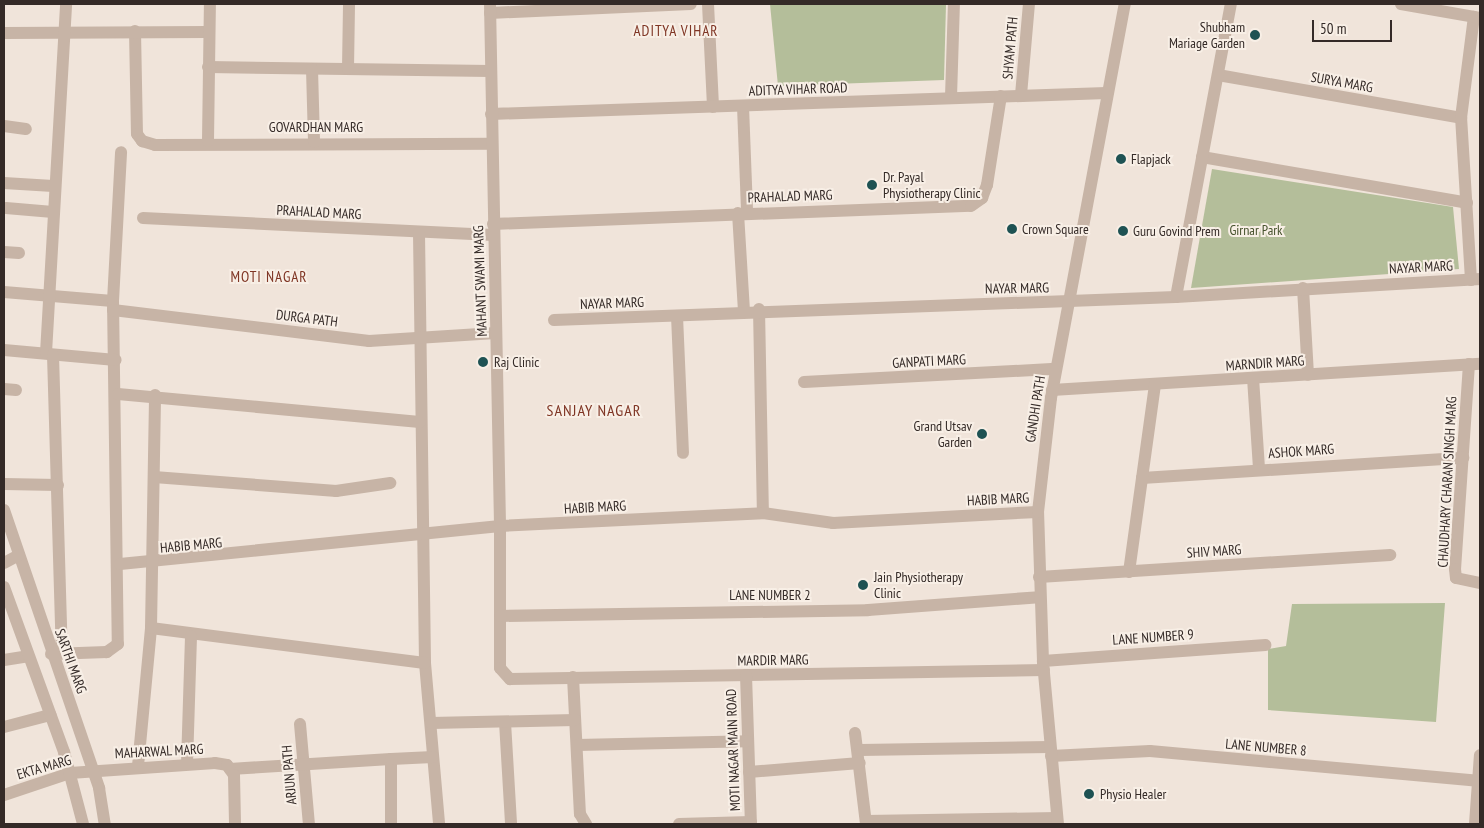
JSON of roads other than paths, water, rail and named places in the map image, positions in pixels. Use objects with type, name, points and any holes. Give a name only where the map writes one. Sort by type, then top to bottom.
[{"type":"street","points":[[66,4],[52,186],[50,354],[58,485],[56,654],[114,650],[118,644],[120,564],[118,394],[110,304],[121,152]]},
{"type":"street","points":[[208,141],[208,32],[210,4]]},
{"type":"street","points":[[348,69],[349,4]]},
{"type":"street","points":[[490,8],[691,4]]},
{"type":"street","points":[[708,4],[713,106]]},
{"type":"street","points":[[951,97],[954,4]]},
{"type":"street","name":"SHYAM PATH","points":[[1021,95],[1029,4]]},
{"type":"street","name":"GANDHI PATH","points":[[1058,821],[1039,597],[1038,512],[1052,390],[1125,4]]},
{"type":"street","points":[[1176,297],[1231,4]]},
{"type":"street","points":[[1401,4],[1477,17],[1461,118],[1466,203],[1476,279]]},
{"type":"street","name":"MAHANT SWAMI MARG","points":[[490,8],[502,676]]},
{"type":"street","name":"GOVARDHAN MARG","points":[[135,31],[136,134],[142,141],[155,145],[208,141],[491,144]]},
{"type":"street","points":[[4,32],[208,32]]},
{"type":"street","points":[[208,67],[490,71]]},
{"type":"street","points":[[312,69],[314,142]]},
{"type":"street","name":"SURYA MARG","points":[[1218,75],[1461,118]]},
{"type":"street","name":"ADITYA VIHAR ROAD","points":[[491,114],[1107,93]]},
{"type":"street","name":"PRAHALAD MARG","points":[[143,218],[418,233],[493,230],[742,213],[971,206],[982,198],[987,185],[1001,96]]},
{"type":"street","points":[[743,106],[742,213],[744,310]]},
{"type":"street","points":[[4,126],[26,129]]},
{"type":"street","points":[[1202,158],[1466,203]]},
{"type":"street","points":[[4,184],[52,186]]},
{"type":"street","points":[[6,208],[53,212]]},
{"type":"street","points":[[418,233],[422,536],[426,663],[439,824]]},
{"type":"street","points":[[4,252],[19,253]]},
{"type":"street","name":"NAYAR MARG","points":[[554,320],[677,316],[759,309],[1069,302],[1476,279]]},
{"type":"street","points":[[1303,288],[1308,375]]},
{"type":"street","name":"DURGA PATH","points":[[4,292],[51,296],[369,341],[420,341],[496,333]]},
{"type":"street","points":[[759,309],[763,513]]},
{"type":"street","points":[[677,316],[683,453]]},
{"type":"street","points":[[4,350],[116,360]]},
{"type":"street","name":"MARNDIR MARG","points":[[1052,390],[1475,364]]},
{"type":"street","name":"CHAUDHARY CHARAN SINGH MARG","points":[[1475,364],[1463,458],[1455,569],[1456,578],[1480,583]]},
{"type":"street","name":"GANPATI MARG","points":[[804,382],[1056,369]]},
{"type":"street","points":[[1253,378],[1259,469]]},
{"type":"street","points":[[1129,572],[1155,385]]},
{"type":"street","points":[[118,394],[155,395],[420,422]]},
{"type":"street","points":[[138,766],[151,628],[155,395]]},
{"type":"street","name":"ASHOK MARG","points":[[1142,478],[1259,469],[1463,458]]},
{"type":"street","points":[[154,477],[336,491],[390,483]]},
{"type":"street","points":[[4,484],[58,485]]},
{"type":"street","name":"SARTHI MARG","points":[[4,510],[19,556],[56,654],[92,770],[105,824]]},
{"type":"street","name":"HABIB MARG","points":[[120,564],[153,563],[422,536],[500,526],[763,513],[833,523],[1038,512]]},
{"type":"street","name":"SHIV MARG","points":[[1039,577],[1390,555]]},
{"type":"street","points":[[4,563],[19,556]]},
{"type":"street","points":[[5,594],[70,773],[83,824]]},
{"type":"street","name":"LANE NUMBER 2","points":[[500,616],[868,610],[1039,597]]},
{"type":"street","points":[[151,628],[191,636],[426,663]]},
{"type":"street","points":[[187,764],[191,636]]},
{"type":"street","name":"LANE NUMBER 9","points":[[1044,665],[1265,645]]},
{"type":"street","points":[[4,660],[28,656]]},
{"type":"street","name":"MARDIR MARG","points":[[502,676],[746,675],[1044,665]]},
{"type":"street","name":"MOTI NAGAR MAIN ROAD","points":[[746,675],[751,823]]},
{"type":"street","points":[[573,677],[580,814],[586,824]]},
{"type":"street","points":[[4,727],[50,715]]},
{"type":"street","points":[[431,723],[575,720]]},
{"type":"street","points":[[505,722],[511,824]]},
{"type":"street","name":"ARJUN PATH","points":[[300,724],[309,824]]},
{"type":"street","points":[[854,733],[860,757],[866,823],[1058,821]]},
{"type":"street","points":[[576,745],[747,741]]},
{"type":"street","name":"LANE NUMBER 8","points":[[749,772],[860,757],[1051,751],[1150,751],[1478,781]]},
{"type":"street","points":[[1477,823],[1480,755]]},
{"type":"street","name":"MAHARWAL MARG","points":[[92,770],[187,764],[228,767],[304,768],[391,759],[433,757]]},
{"type":"street","points":[[391,759],[392,824]]},
{"type":"street","points":[[228,767],[235,824]]},
{"type":"street","name":"EKTA MARG","points":[[4,795],[70,773],[92,770]]},
{"type":"street","points":[[679,824],[751,823]]},
{"type":"place","name":"Shubham Mariage Garden","points":[[1255,35]]},
{"type":"place","name":"Flapjack","points":[[1121,159]]},
{"type":"place","name":"Dr. Payal Physiotherapy Clinic","points":[[872,185]]},
{"type":"place","name":"Crown Square","points":[[1012,229]]},
{"type":"place","name":"Guru Govind Prem","points":[[1123,231]]},
{"type":"place","name":"Raj Clinic","points":[[483,362]]},
{"type":"place","name":"Grand Utsav Garden","points":[[982,434]]},
{"type":"place","name":"Jain Physiotherapy Clinic","points":[[863,585]]},
{"type":"place","name":"Physio Healer","points":[[1089,794]]},
{"type":"district","name":"ADITYA VIHAR","points":[[676,31]]},
{"type":"district","name":"MOTI NAGAR","points":[[269,277]]},
{"type":"district","name":"SANJAY NAGAR","points":[[594,410]]},
{"type":"park label","name":"Girnar Park","points":[[1256,230]]}]
